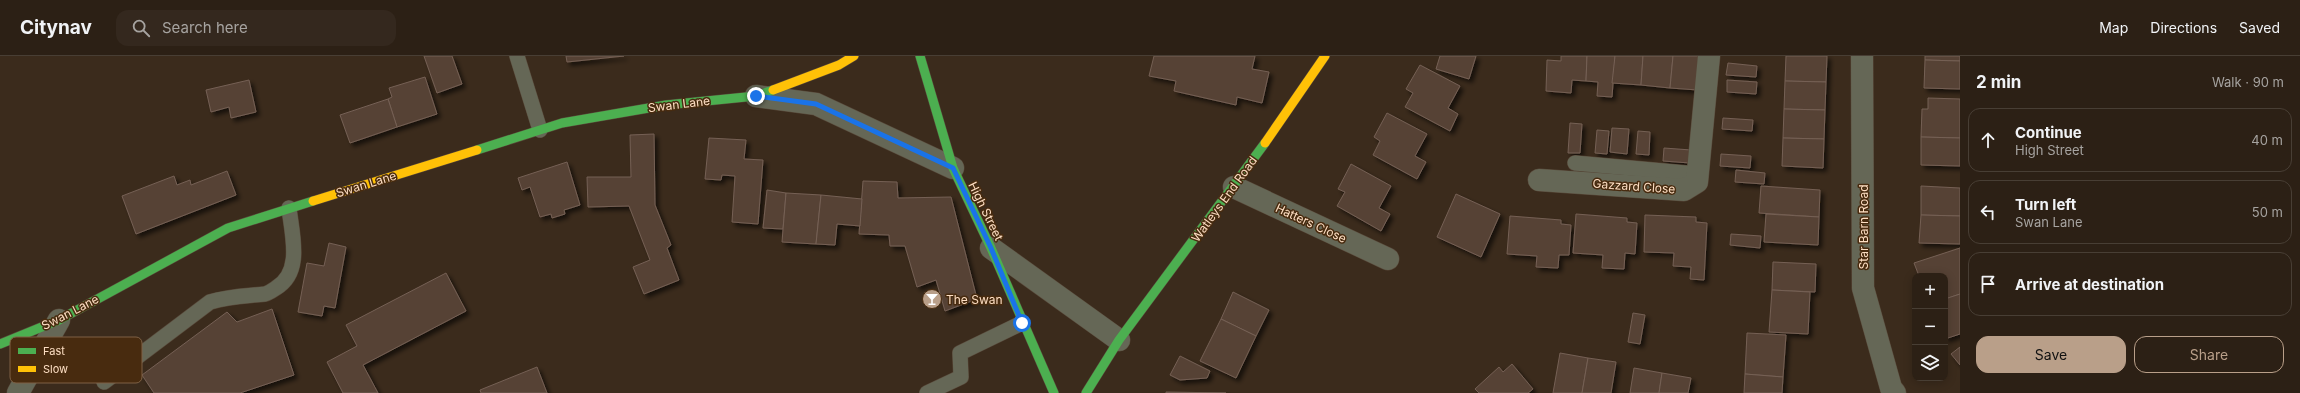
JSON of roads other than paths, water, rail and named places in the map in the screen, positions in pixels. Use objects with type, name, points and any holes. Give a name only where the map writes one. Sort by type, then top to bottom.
[{"type":"street","name":"Swan Lane","points":[[756,96],[840,65],[854,56]]},
{"type":"street","name":"High Street","points":[[920,56],[953,168],[991,248],[1022,323],[1054,393]]},
{"type":"street","name":"Watleys End Road","points":[[1086,393],[1119,340],[1234,187],[1326,56]]},
{"type":"street","name":"Gazzard Close","points":[[1539,180],[1684,190],[1697,182],[1709,56]]},
{"type":"street","name":"Star Barn Road","points":[[1862,56],[1863,288],[1889,391]]},
{"type":"street","name":"Swan Lane","points":[[17,337],[59,320],[228,228],[562,123],[666,105],[756,96],[816,104],[953,168]]},
{"type":"street","name":"Hatters Close","points":[[1234,187],[1388,259]]},
{"type":"street","points":[[991,248],[1119,340]]},
{"type":"street","points":[[49,337],[59,320]]},
{"type":"street","name":"Swan Lane","points":[[0,344],[10,340]]},
{"type":"street","points":[[18,393],[24,383]]},
{"type":"lane","points":[[517,56],[540,130]]},
{"type":"lane","points":[[1575,163],[1697,174]]},
{"type":"lane","points":[[142,353],[210,302],[228,297],[267,293],[285,282],[292,271],[294,255],[290,208]]},
{"type":"lane","points":[[927,393],[961,377],[960,353],[1022,323]]},
{"type":"place","name":"The Swan","points":[[932,299]]}]
